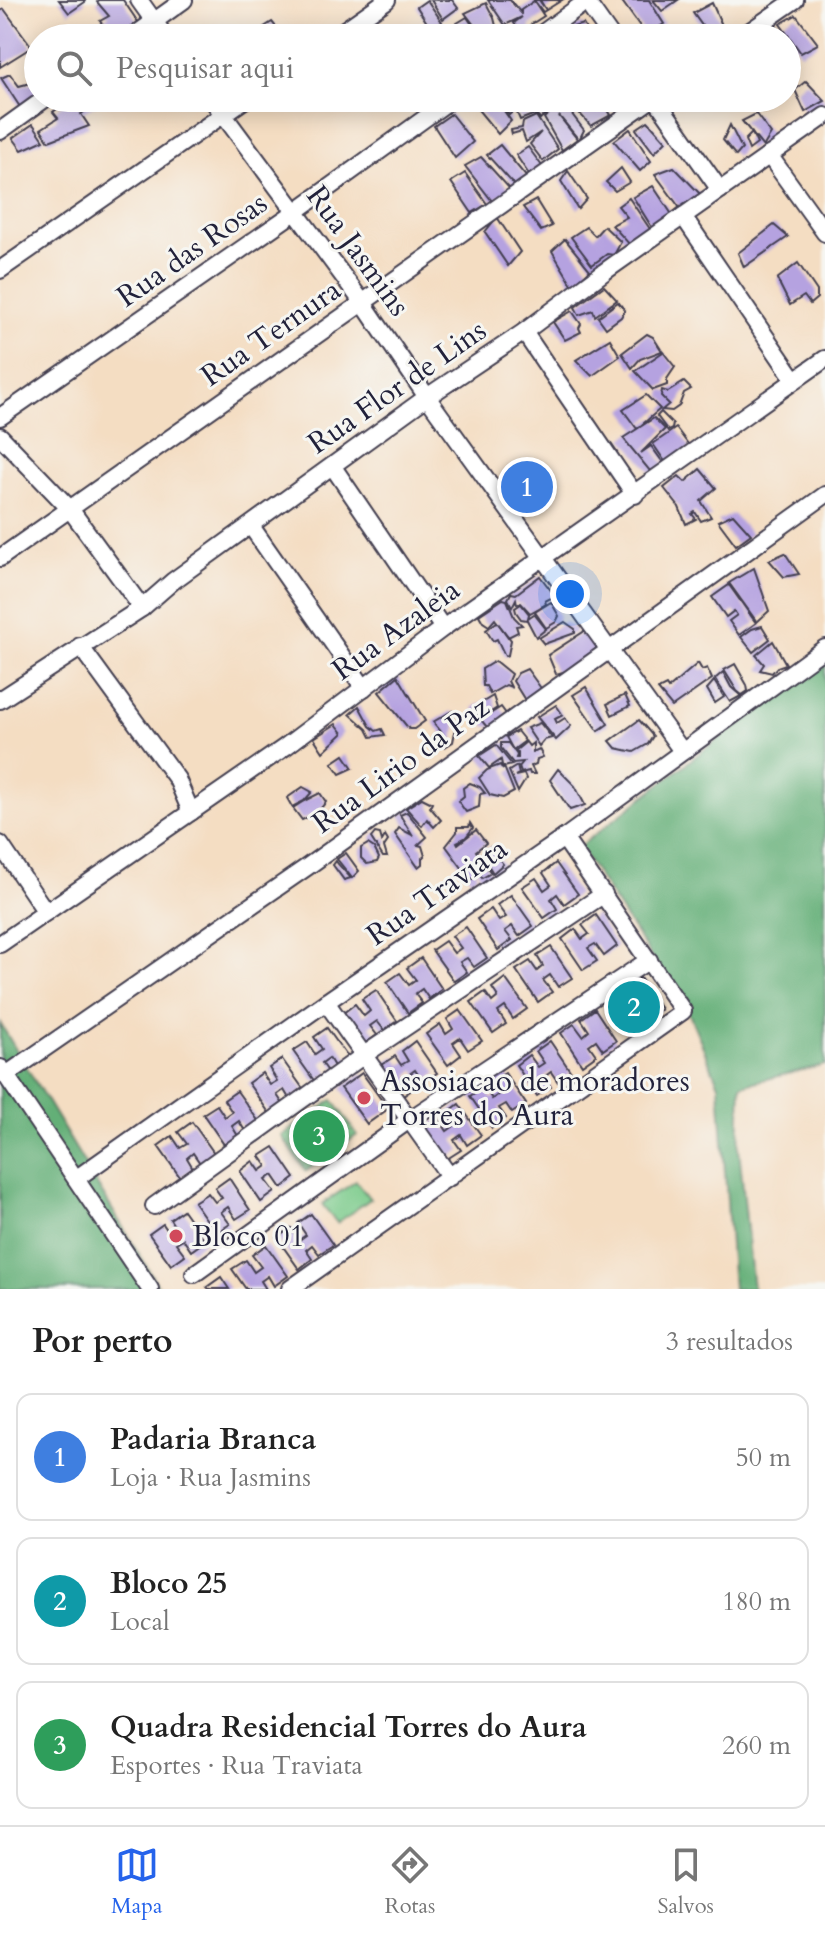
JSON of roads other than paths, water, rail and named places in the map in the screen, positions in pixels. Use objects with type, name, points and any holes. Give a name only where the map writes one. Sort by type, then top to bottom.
[{"type":"street","points":[[139,0],[154,22]]},
{"type":"street","points":[[151,24],[184,0]]},
{"type":"street","points":[[353,24],[387,0]]},
{"type":"street","points":[[760,24],[795,0]]},
{"type":"street","points":[[555,24],[586,1],[602,24]]},
{"type":"street","points":[[0,131],[26,112]]},
{"type":"street","points":[[0,270],[226,112]]},
{"type":"street","name":"Rua das Rosas","points":[[0,417],[434,112]]},
{"type":"street","name":"Rua Ternura","points":[[0,558],[634,112]]},
{"type":"street","points":[[664,112],[720,190]]},
{"type":"street","name":"Rua Jasmins","points":[[223,114],[363,303],[682,751]]},
{"type":"street","name":"Rua Flor de Lins","points":[[0,700],[142,608],[173,581],[427,397],[524,332],[825,116]]},
{"type":"street","points":[[769,155],[825,233]]},
{"type":"street","points":[[683,216],[795,380]]},
{"type":"street","points":[[524,332],[635,495]]},
{"type":"street","name":"Rua Azaleia","points":[[0,944],[191,812],[443,628],[825,359]]},
{"type":"street","points":[[0,436],[70,509],[142,608]]},
{"type":"street","points":[[333,467],[443,628]]},
{"type":"street","name":"Rua Lirio da Paz","points":[[3,1071],[307,867],[825,495]]},
{"type":"street","points":[[251,526],[364,688]]},
{"type":"street","points":[[80,646],[177,779],[191,812]]},
{"type":"street","name":"Rua Traviata","points":[[77,1178],[564,838],[825,648]]},
{"type":"street","points":[[290,1289],[683,1011],[564,838]]},
{"type":"street","points":[[0,844],[46,912]]},
{"type":"street","points":[[154,1206],[364,1055],[604,894]]},
{"type":"street","points":[[194,1274],[409,1120],[649,960]]},
{"type":"street","points":[[326,1002],[450,1177]]},
{"type":"street","points":[[3,1071],[150,1289]]},
{"type":"place","name":"Padaria Branca","points":[[527,487]]},
{"type":"place","name":"Bloco 25","points":[[634,1007]]},
{"type":"place","name":"Assosiacao de moradores Torres do Aura","points":[[364,1098]]},
{"type":"place","name":"Quadra Residencial Torres do Aura","points":[[319,1136]]},
{"type":"place","name":"Bloco 01","points":[[176,1236]]}]
